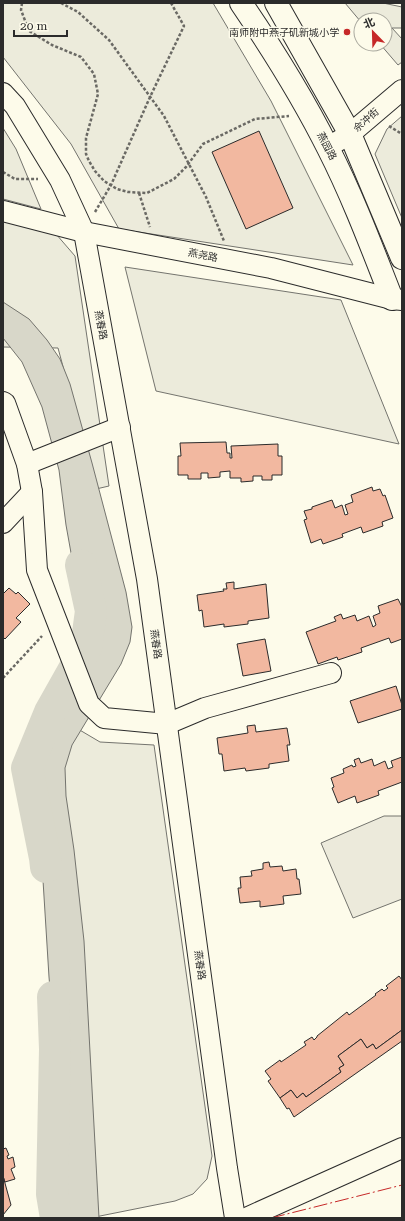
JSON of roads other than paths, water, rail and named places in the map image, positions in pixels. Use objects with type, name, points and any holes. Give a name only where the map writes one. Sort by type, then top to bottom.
[{"type":"main road","name":"燕园路","points":[[241,3],[277,56],[328,147],[397,299]]},
{"type":"main road","points":[[276,3],[350,134],[402,258]]},
{"type":"street","name":"佘冲街","points":[[328,147],[350,134],[402,90]]},
{"type":"street","name":"燕春路","points":[[3,93],[15,106],[60,180],[84,232],[147,579],[235,1218]]},
{"type":"street","name":"燕尧路","points":[[3,211],[84,232],[271,268],[397,299]]},
{"type":"street","points":[[3,402],[6,403],[27,464],[32,492],[37,570],[89,704],[104,718],[167,724],[205,708],[331,673]]},
{"type":"street","points":[[27,464],[120,427]]},
{"type":"street","points":[[3,523],[32,492]]},
{"type":"street","points":[[246,1218],[402,1148]]},
{"type":"waterway","points":[[46,867],[27,768],[50,712],[86,648],[91,611],[81,565]]},
{"type":"waterway","points":[[53,997],[55,1049],[52,1194],[56,1218]]},
{"type":"place","name":"南师附中燕子矶新城小学","points":[[347,32]]}]
